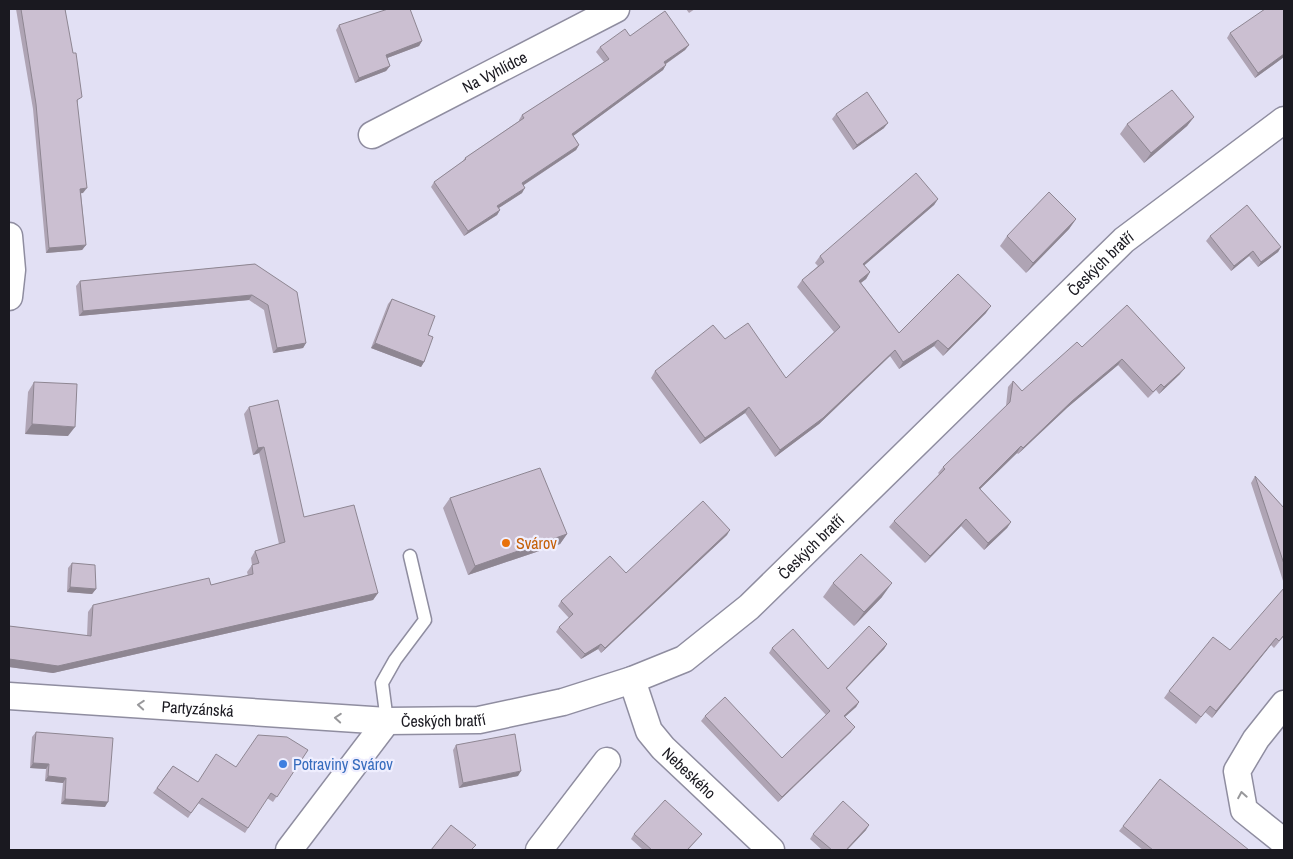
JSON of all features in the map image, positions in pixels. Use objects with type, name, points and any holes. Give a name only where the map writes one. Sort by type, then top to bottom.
[{"type":"street","name":"Na Vyhlídce","points":[[372,135],[616,9]]},
{"type":"street","name":"Českých bratří","points":[[289,850],[387,721],[479,720],[563,702],[632,680],[684,659],[749,607],[1124,240],[1284,120]]},
{"type":"street","points":[[9,236],[12,270],[9,297]]},
{"type":"street","name":"Nebeského","points":[[632,680],[650,731],[662,748],[771,850]]},
{"type":"street","name":"Partyzánská","points":[[9,696],[387,721]]},
{"type":"street","points":[[1284,704],[1256,739],[1237,771],[1244,810],[1284,842]]},
{"type":"street","points":[[539,850],[607,761]]},
{"type":"lane","points":[[387,721],[382,683],[395,660],[425,620],[410,556]]},
{"type":"building","points":[[21,9],[65,9],[73,53],[76,53],[82,97],[77,100],[87,188],[80,189],[86,245],[49,248],[36,104]]},
{"type":"building","points":[[388,9],[410,9],[422,41],[386,55],[390,66],[359,78],[339,25]]},
{"type":"building","points":[[1265,9],[1284,9],[1284,54],[1258,73],[1230,33]]},
{"type":"building","points":[[665,11],[689,45],[664,62],[666,65],[572,134],[579,145],[522,183],[525,188],[497,206],[500,210],[468,231],[434,182],[465,158],[524,118],[522,115],[609,59],[600,47],[625,29],[630,36]]},
{"type":"building","points":[[1172,90],[1194,117],[1151,153],[1127,124]]},
{"type":"building","points":[[867,92],[888,123],[857,145],[836,114]]},
{"type":"building","points":[[916,173],[938,199],[863,264],[870,272],[859,281],[899,333],[958,274],[991,306],[948,349],[938,340],[903,362],[895,350],[823,418],[780,450],[749,407],[705,438],[655,371],[713,325],[725,339],[748,323],[786,378],[840,327],[802,280],[824,262],[820,256]]},
{"type":"building","points":[[1049,192],[1076,219],[1033,263],[1007,236]]},
{"type":"building","points":[[1247,205],[1281,247],[1261,262],[1253,251],[1234,266],[1210,236]]},
{"type":"building","points":[[255,264],[297,292],[306,343],[277,348],[268,305],[252,295],[83,311],[80,281]]},
{"type":"building","points":[[392,299],[435,316],[428,335],[433,337],[424,362],[375,343]]},
{"type":"building","points":[[1127,305],[1185,368],[1164,387],[1161,384],[1153,392],[1122,359],[1072,401],[1023,448],[1021,446],[979,488],[1011,522],[988,543],[966,519],[930,556],[894,521],[945,469],[943,467],[1010,402],[1013,381],[1022,391],[1077,342],[1082,347]]},
{"type":"building","points":[[34,382],[77,384],[75,427],[32,424]]},
{"type":"building","points":[[278,400],[304,517],[354,505],[378,593],[58,666],[9,659],[9,626],[91,636],[93,605],[209,578],[211,585],[253,574],[252,565],[259,563],[255,551],[285,542],[264,447],[258,448],[249,407]]},
{"type":"building","points":[[540,468],[567,534],[475,566],[450,498]]},
{"type":"building","points":[[1255,476],[1284,508],[1284,564]]},
{"type":"building","points":[[703,501],[730,530],[605,648],[601,644],[585,654],[559,627],[573,614],[561,601],[610,556],[626,573]]},
{"type":"building","points":[[861,554],[892,583],[864,612],[833,583]]},
{"type":"building","points":[[72,563],[95,565],[96,589],[70,587]]},
{"type":"building","points":[[1284,588],[1284,635],[1279,641],[1276,638],[1216,711],[1210,706],[1201,717],[1169,691],[1213,637],[1230,650]]},
{"type":"building","points":[[869,626],[887,644],[846,688],[859,702],[844,716],[855,727],[782,797],[705,716],[725,697],[782,758],[830,711],[772,648],[793,629],[828,669]]},
{"type":"building","points":[[36,732],[113,738],[108,802],[65,799],[66,778],[48,776],[49,764],[33,763]]},
{"type":"building","points":[[515,734],[521,771],[463,783],[456,745]]},
{"type":"building","points":[[258,735],[287,737],[308,750],[277,797],[271,793],[248,828],[202,798],[191,813],[157,788],[173,766],[198,782],[216,754],[236,767]]},
{"type":"building","points":[[1160,779],[1249,850],[1153,850],[1123,826]]},
{"type":"building","points":[[665,800],[702,834],[687,850],[652,850],[634,834]]},
{"type":"building","points":[[843,801],[869,825],[846,850],[832,850],[813,834]]},
{"type":"building","points":[[451,825],[476,845],[471,850],[431,850]]},
{"type":"place","name":"Svárov","points":[[506,543]]},
{"type":"place","name":"Potraviny Svárov","points":[[283,764]]}]
